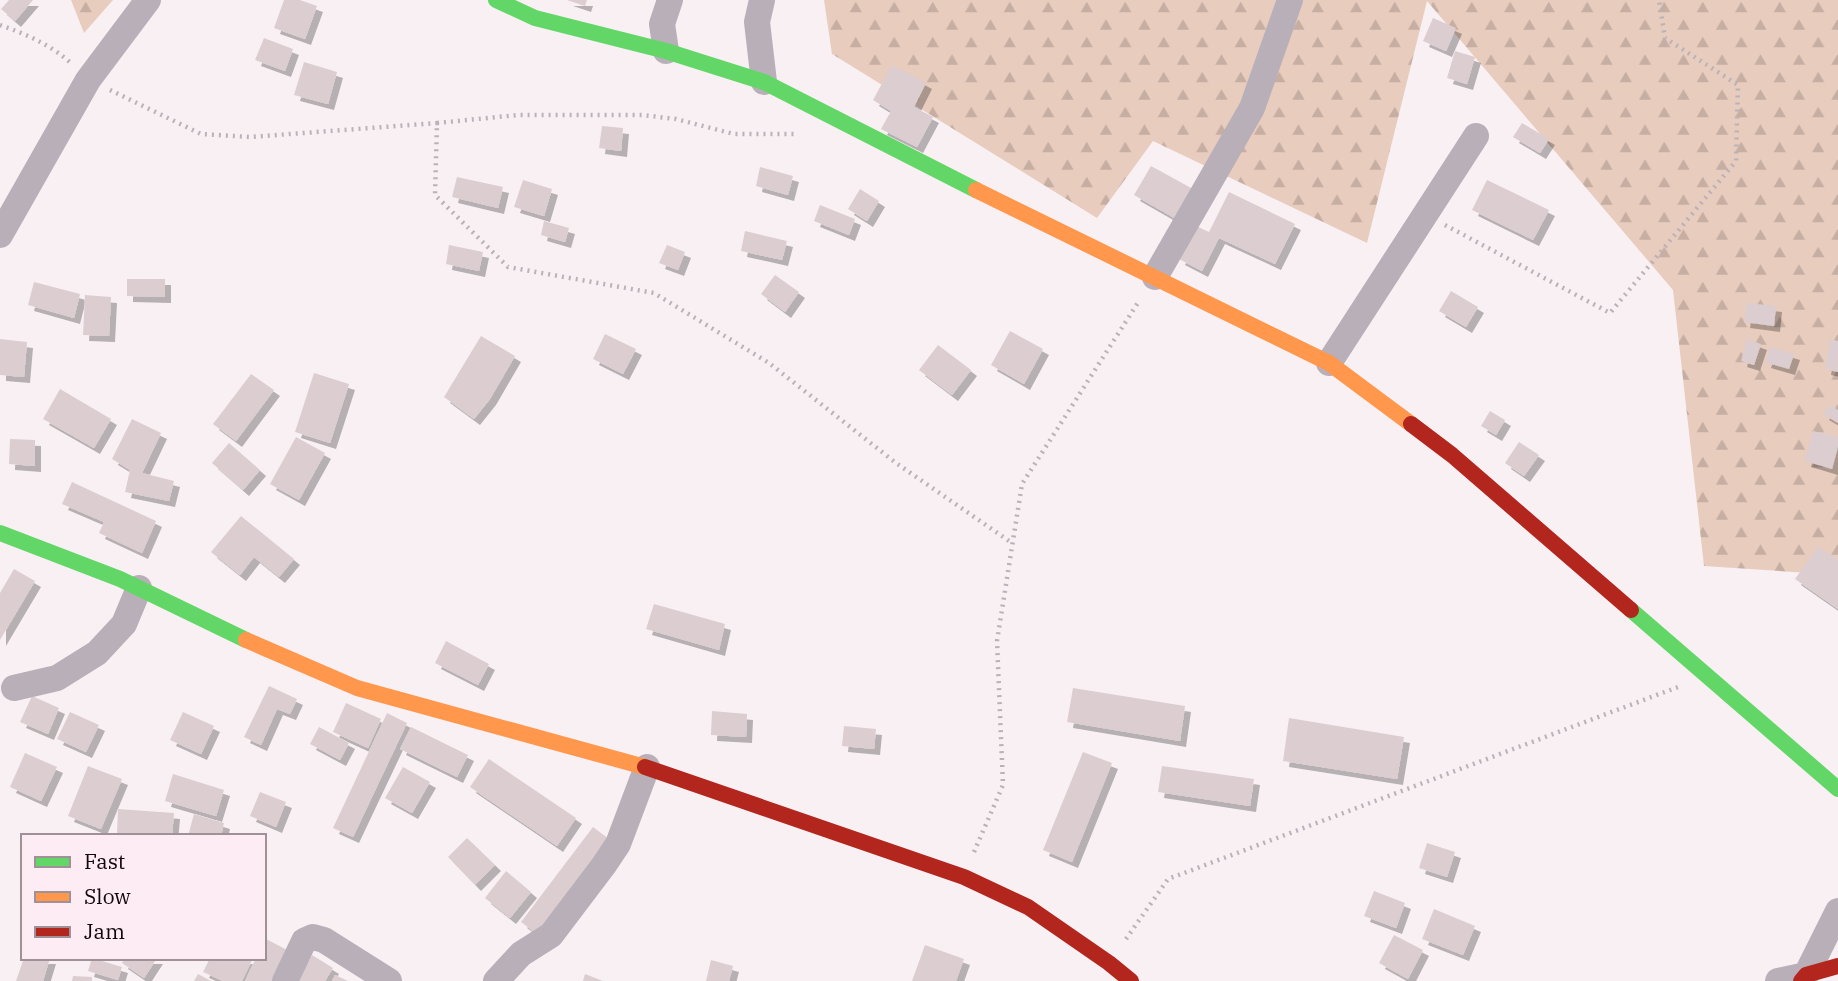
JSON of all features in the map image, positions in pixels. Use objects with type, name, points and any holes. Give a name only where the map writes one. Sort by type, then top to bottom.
[{"type":"street","points":[[0,235],[88,80],[148,0]]},
{"type":"street","points":[[496,0],[534,18],[666,51],[764,82],[942,173],[1329,363],[1452,455],[1838,789]]},
{"type":"street","points":[[666,51],[662,24],[670,0]]},
{"type":"street","points":[[762,0],[757,22],[764,82]]},
{"type":"street","points":[[1155,277],[1252,108],[1290,0]]},
{"type":"street","points":[[1329,363],[1476,136]]},
{"type":"street","points":[[0,533],[139,588],[220,629],[357,688],[647,767],[964,877],[1028,907],[1131,981]]},
{"type":"street","points":[[14,688],[57,678],[97,653],[124,624],[139,588]]},
{"type":"street","points":[[496,981],[521,954],[551,935],[604,865],[618,844],[647,767]]},
{"type":"street","points":[[1804,978],[1838,911]]},
{"type":"street","points":[[285,981],[304,941],[313,937],[324,940],[389,981]]},
{"type":"street","points":[[1778,981],[1804,978],[1838,966]]},
{"type":"path","points":[[1425,215],[1610,313],[1736,161],[1738,85],[1665,38],[1659,0]]},
{"type":"path","points":[[0,25],[25,34],[61,54],[88,80],[201,134],[250,137],[518,114],[642,115],[676,119],[734,134],[799,134]]},
{"type":"path","points":[[437,122],[435,195],[508,267],[654,293],[769,363],[896,463],[1012,543]]},
{"type":"path","points":[[964,877],[1003,785],[997,641],[1021,484],[1155,277]]},
{"type":"path","points":[[1109,963],[1168,879],[1709,676]]},
{"type":"green space","points":[[71,0],[113,0],[84,33]]},
{"type":"green space","points":[[824,0],[1838,0],[1838,575],[1704,566],[1673,290],[1427,1],[1367,243],[1153,141],[1097,218],[832,54]]},
{"type":"building","points":[[9,0],[33,0],[15,21],[1,9]]},
{"type":"building","points":[[284,0],[300,0],[317,6],[305,39],[274,28]]},
{"type":"building","points":[[567,0],[587,0],[585,6]]},
{"type":"building","points":[[1433,18],[1456,28],[1446,51],[1423,41]]},
{"type":"building","points":[[264,38],[293,49],[285,71],[255,60]]},
{"type":"building","points":[[1455,51],[1475,57],[1467,84],[1447,78]]},
{"type":"building","points":[[304,62],[337,72],[328,104],[294,95]]},
{"type":"building","points":[[892,65],[926,83],[914,107],[933,117],[917,147],[881,129],[891,111],[873,100]]},
{"type":"building","points":[[1522,123],[1549,139],[1540,153],[1513,137]]},
{"type":"building","points":[[602,126],[623,128],[621,151],[599,148]]},
{"type":"building","points":[[1151,166],[1193,189],[1176,219],[1134,195]]},
{"type":"building","points":[[760,167],[793,176],[788,195],[756,186]]},
{"type":"building","points":[[457,177],[503,187],[498,208],[452,197]]},
{"type":"building","points":[[523,180],[552,189],[544,216],[514,207]]},
{"type":"building","points":[[1487,180],[1549,210],[1533,240],[1472,210]]},
{"type":"building","points":[[860,189],[879,201],[867,221],[848,209]]},
{"type":"building","points":[[1229,192],[1295,224],[1275,264],[1219,238],[1202,271],[1179,259],[1196,226],[1209,232]]},
{"type":"building","points":[[820,205],[855,219],[849,235],[814,221]]},
{"type":"building","points":[[544,221],[569,228],[565,242],[541,235]]},
{"type":"building","points":[[745,231],[787,241],[782,260],[741,251]]},
{"type":"building","points":[[449,245],[483,252],[479,271],[446,264]]},
{"type":"building","points":[[667,245],[685,252],[678,270],[659,263]]},
{"type":"building","points":[[775,275],[799,292],[785,312],[761,294]]},
{"type":"building","points":[[127,279],[165,279],[165,297],[127,296]]},
{"type":"building","points":[[34,282],[80,294],[74,318],[28,305]]},
{"type":"building","points":[[1451,291],[1478,307],[1466,327],[1439,311]]},
{"type":"building","points":[[85,295],[111,297],[109,336],[83,335]]},
{"type":"building","points":[[1747,303],[1776,306],[1774,326],[1744,322]]},
{"type":"building","points":[[1010,331],[1043,349],[1024,384],[991,365]]},
{"type":"building","points":[[605,334],[636,349],[623,374],[593,359]]},
{"type":"building","points":[[481,336],[515,356],[490,399],[474,419],[444,397]]},
{"type":"building","points":[[0,339],[27,342],[24,377],[0,375]]},
{"type":"building","points":[[1747,339],[1761,344],[1754,365],[1741,361]]},
{"type":"building","points":[[1830,339],[1838,341],[1838,372],[1825,369]]},
{"type":"building","points":[[938,345],[971,370],[952,395],[919,370]]},
{"type":"building","points":[[1770,347],[1794,354],[1789,369],[1765,362]]},
{"type":"building","points":[[314,373],[349,384],[330,443],[295,432]]},
{"type":"building","points":[[251,374],[274,390],[236,441],[213,424]]},
{"type":"building","points":[[60,389],[111,419],[94,448],[43,419]]},
{"type":"building","points":[[1829,405],[1838,410],[1838,423],[1823,414]]},
{"type":"building","points":[[1490,411],[1505,420],[1496,435],[1481,426]]},
{"type":"building","points":[[132,419],[161,433],[142,473],[174,481],[169,501],[125,492],[130,470],[112,459]]},
{"type":"building","points":[[1813,431],[1838,437],[1832,469],[1805,461]]},
{"type":"building","points":[[296,437],[325,453],[299,500],[270,484]]},
{"type":"building","points":[[10,439],[35,440],[35,466],[9,464]]},
{"type":"building","points":[[1519,442],[1539,455],[1524,476],[1505,463]]},
{"type":"building","points":[[229,443],[260,470],[243,490],[212,463]]},
{"type":"building","points":[[72,482],[156,521],[142,553],[99,533],[104,522],[62,504]]},
{"type":"building","points":[[241,516],[294,559],[279,577],[254,557],[240,575],[211,552]]},
{"type":"building","points":[[1818,547],[1838,560],[1838,609],[1795,579]]},
{"type":"building","points":[[14,569],[35,581],[0,640],[0,593]]},
{"type":"building","points":[[654,604],[725,624],[719,650],[646,629]]},
{"type":"building","points":[[446,641],[489,664],[478,685],[435,663]]},
{"type":"building","points":[[269,686],[297,699],[290,714],[277,709],[261,745],[244,737]]},
{"type":"building","points":[[1073,688],[1185,706],[1180,741],[1067,722]]},
{"type":"building","points":[[32,696],[59,708],[48,734],[20,722]]},
{"type":"building","points":[[346,703],[381,719],[368,748],[333,732]]},
{"type":"building","points":[[712,711],[747,714],[746,737],[711,735]]},
{"type":"building","points":[[70,712],[99,725],[86,752],[57,739]]},
{"type":"building","points":[[183,712],[214,726],[201,754],[170,740]]},
{"type":"building","points":[[387,713],[407,723],[353,837],[333,828]]},
{"type":"building","points":[[1289,718],[1404,737],[1397,779],[1283,761]]},
{"type":"building","points":[[844,726],[876,729],[874,749],[842,746]]},
{"type":"building","points":[[319,727],[349,743],[340,760],[310,744]]},
{"type":"building","points":[[411,727],[468,755],[457,777],[400,749]]},
{"type":"building","points":[[1083,752],[1112,763],[1072,862],[1043,850]]},
{"type":"building","points":[[25,753],[57,767],[41,801],[10,787]]},
{"type":"building","points":[[489,759],[576,818],[557,846],[470,787]]},
{"type":"building","points":[[88,766],[122,779],[101,829],[68,816]]},
{"type":"building","points":[[1162,766],[1254,779],[1250,806],[1158,792]]},
{"type":"building","points":[[403,767],[430,782],[412,813],[385,798]]},
{"type":"building","points":[[173,774],[224,790],[216,816],[165,801]]},
{"type":"building","points":[[260,792],[286,802],[276,827],[250,816]]},
{"type":"building","points":[[118,809],[174,813],[172,834],[117,834]]},
{"type":"building","points":[[194,814],[224,823],[221,834],[189,834]]},
{"type":"building","points":[[593,827],[613,842],[541,937],[521,922]]},
{"type":"building","points":[[467,838],[495,865],[475,885],[448,857]]},
{"type":"building","points":[[1427,843],[1455,852],[1447,877],[1419,868]]},
{"type":"building","points":[[506,871],[531,892],[510,918],[485,898]]},
{"type":"building","points":[[1374,891],[1405,903],[1396,928],[1364,916]]},
{"type":"building","points":[[1434,909],[1475,926],[1463,955],[1422,939]]},
{"type":"building","points":[[1394,935],[1423,950],[1408,979],[1379,963]]},
{"type":"building","points":[[266,939],[293,953],[279,981],[245,981],[255,960],[266,960]]},
{"type":"building","points":[[925,945],[964,959],[956,981],[912,981]]},
{"type":"building","points":[[312,955],[333,968],[325,981],[297,981]]},
{"type":"building","points":[[23,960],[49,960],[43,981],[16,981]]},
{"type":"building","points":[[91,960],[122,967],[118,980],[88,971]]},
{"type":"building","points":[[124,960],[156,960],[144,978],[122,963]]},
{"type":"building","points":[[209,960],[252,960],[242,981],[223,981],[203,972]]},
{"type":"building","points":[[711,960],[733,966],[729,981],[706,981]]},
{"type":"building","points":[[198,974],[211,981],[194,981]]},
{"type":"building","points":[[585,974],[603,981],[583,981]]},
{"type":"building","points":[[335,975],[348,981],[332,981]]},
{"type":"building","points":[[73,976],[92,977],[92,981],[72,981]]},
{"type":"traffic: fast","points":[[496,0],[535,18],[666,51],[764,82],[976,190]]},
{"type":"traffic: fast","points":[[0,533],[120,579],[246,640]]},
{"type":"traffic: fast","points":[[1631,610],[1838,789]]},
{"type":"traffic: slow","points":[[976,190],[1329,363],[1411,424]]},
{"type":"traffic: slow","points":[[246,640],[357,688],[645,767]]},
{"type":"traffic: jam","points":[[1411,424],[1452,455],[1631,610]]},
{"type":"traffic: jam","points":[[645,767],[964,877],[1028,907],[1131,981]]},
{"type":"traffic: jam","points":[[1801,981],[1806,975],[1838,966]]}]
